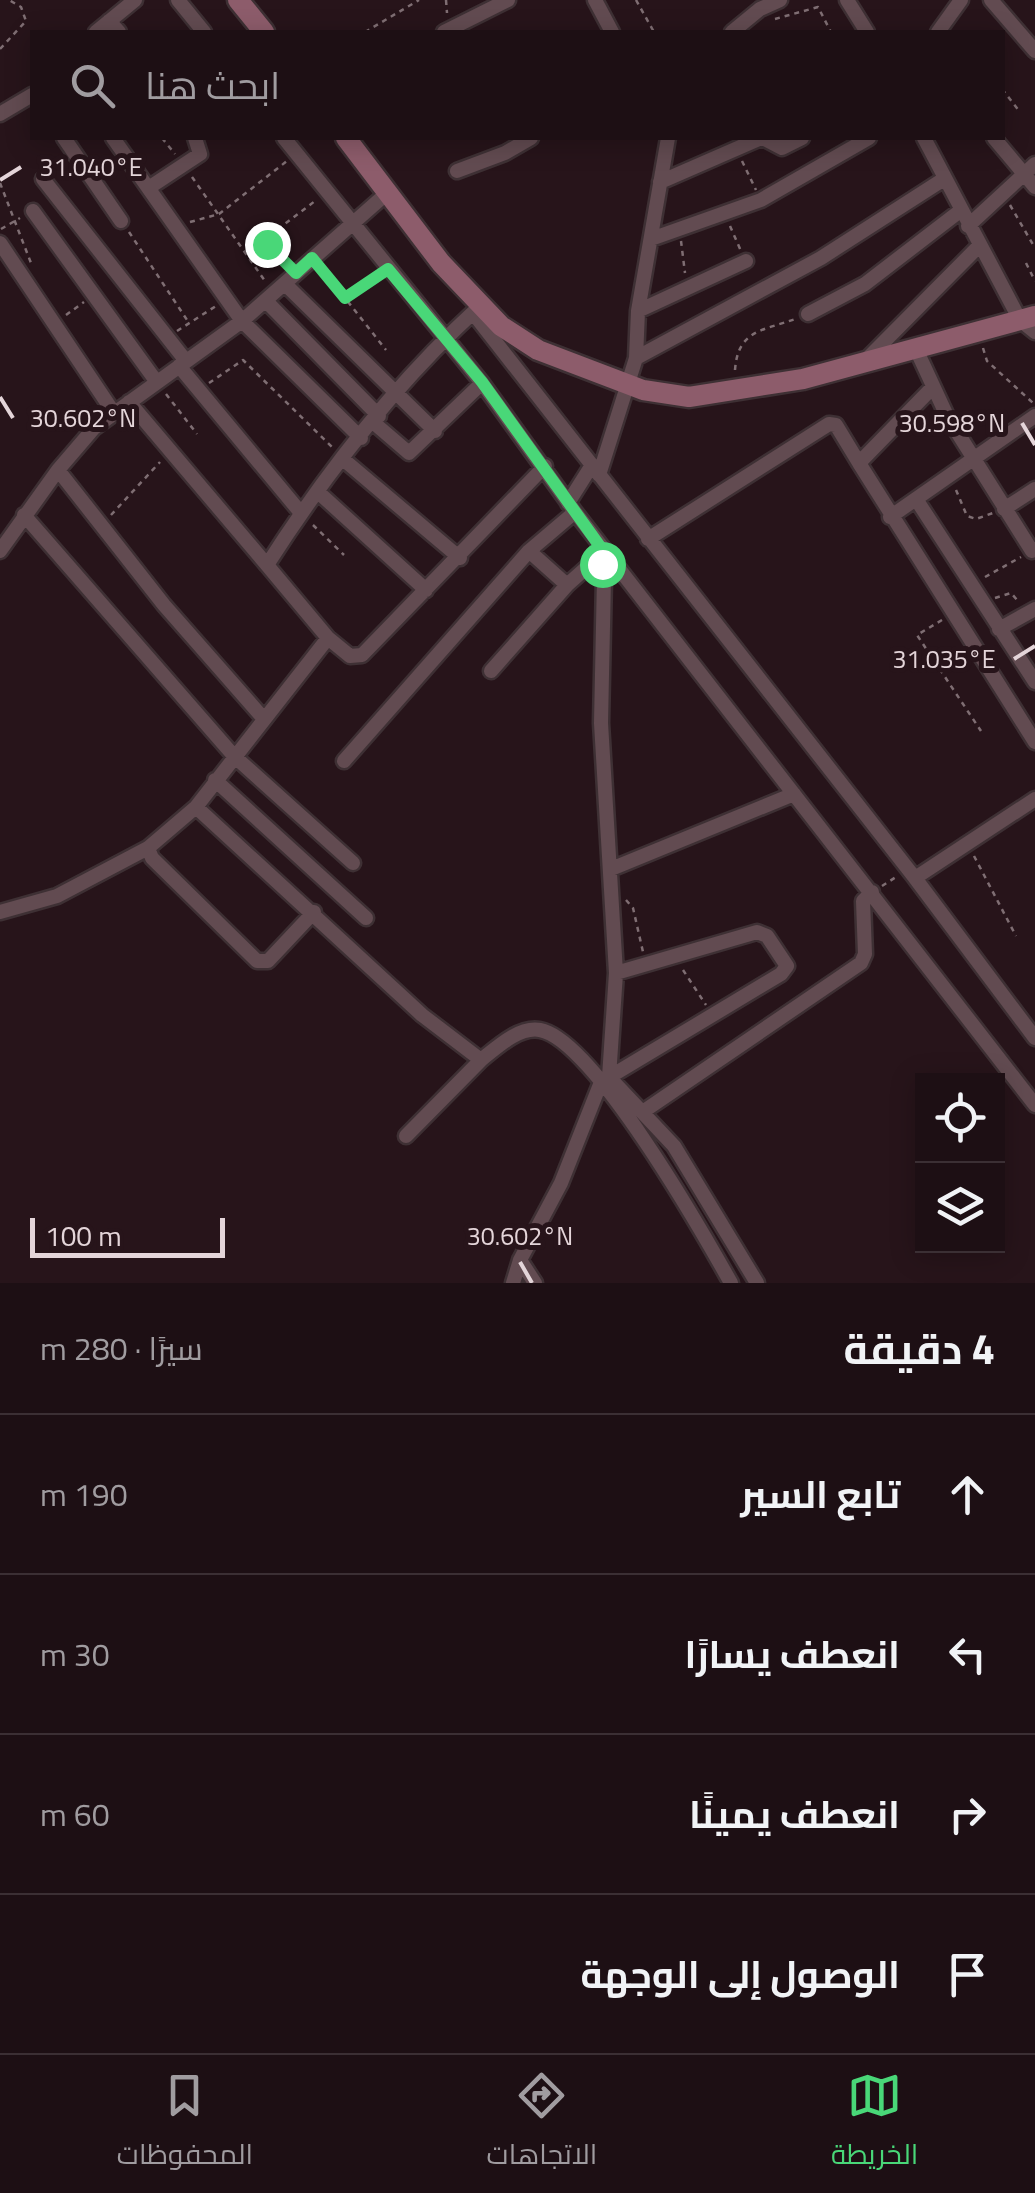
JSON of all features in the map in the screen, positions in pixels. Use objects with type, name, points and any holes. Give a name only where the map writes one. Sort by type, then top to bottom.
[{"type":"main road","points":[[238,0],[262,30]]},
{"type":"main road","points":[[347,140],[476,310],[528,345],[626,383],[689,397],[734,391],[1030,322]]},
{"type":"street","points":[[114,27],[135,0]]},
{"type":"street","points":[[178,0],[202,30]]},
{"type":"street","points":[[448,30],[508,0]]},
{"type":"street","points":[[594,0],[611,30]]},
{"type":"street","points":[[734,30],[760,9],[780,0]]},
{"type":"street","points":[[847,0],[866,30]]},
{"type":"street","points":[[939,30],[961,0]]},
{"type":"street","points":[[991,0],[1035,51]]},
{"type":"street","points":[[0,114],[30,97]]},
{"type":"street","points":[[65,140],[121,221]]},
{"type":"street","points":[[115,140],[179,225],[242,320],[361,438]]},
{"type":"street","points":[[150,187],[202,152],[197,140]]},
{"type":"street","points":[[286,140],[482,382],[545,466],[602,553],[872,892],[1035,1105]]},
{"type":"street","points":[[457,171],[527,140]]},
{"type":"street","points":[[344,761],[572,507],[596,470],[636,358],[638,311],[668,140]]},
{"type":"street","points":[[660,182],[757,140]]},
{"type":"street","points":[[766,140],[782,148],[798,140]]},
{"type":"street","points":[[651,239],[760,200],[865,140]]},
{"type":"street","points":[[925,140],[979,246],[1030,322]]},
{"type":"street","points":[[968,226],[1010,188],[1032,175],[996,140]]},
{"type":"street","points":[[42,179],[200,389],[301,513]]},
{"type":"street","points":[[636,358],[820,258],[944,180]]},
{"type":"street","points":[[0,551],[81,440],[156,380],[242,320],[386,194]]},
{"type":"street","points":[[33,210],[156,380]]},
{"type":"street","points":[[808,314],[865,284],[960,211]]},
{"type":"street","points":[[0,243],[114,413]]},
{"type":"street","points":[[863,363],[979,246]]},
{"type":"street","points":[[638,311],[746,261]]},
{"type":"street","points":[[280,288],[436,431]]},
{"type":"street","points":[[280,288],[376,420],[405,453],[436,431],[482,382]]},
{"type":"street","points":[[267,565],[301,513],[361,438],[476,310],[648,539],[912,874],[1035,1038]]},
{"type":"street","points":[[916,349],[932,388],[1033,550]]},
{"type":"street","points":[[859,463],[932,388]]},
{"type":"street","points":[[129,402],[328,638],[350,656],[362,654],[460,558],[545,466]]},
{"type":"street","points":[[890,517],[1035,416]]},
{"type":"street","points":[[648,539],[829,424],[836,425],[890,517],[1035,742]]},
{"type":"street","points":[[344,460],[460,558]]},
{"type":"street","points":[[58,470],[164,605],[264,719]]},
{"type":"street","points":[[1004,509],[1035,489]]},
{"type":"street","points":[[318,492],[426,590]]},
{"type":"street","points":[[916,499],[1035,682]]},
{"type":"street","points":[[24,515],[234,756],[352,863]]},
{"type":"street","points":[[529,551],[567,585]]},
{"type":"street","points":[[491,672],[567,585],[602,553]]},
{"type":"street","points":[[513,1283],[520,1260],[561,1183],[605,1080],[616,973],[601,722],[602,553]]},
{"type":"street","points":[[999,629],[1031,611]]},
{"type":"street","points":[[0,912],[57,896],[148,848],[196,807],[328,638]]},
{"type":"street","points":[[215,780],[366,918]]},
{"type":"street","points":[[610,869],[794,794]]},
{"type":"street","points":[[912,874],[968,846],[1035,800]]},
{"type":"street","points":[[196,807],[422,1015],[481,1060]]},
{"type":"street","points":[[148,848],[155,864],[262,963],[314,912]]},
{"type":"street","points":[[644,1111],[861,963],[865,954],[863,901],[872,892]]},
{"type":"street","points":[[605,1080],[781,974],[785,960],[767,936],[757,932],[616,973]]},
{"type":"street","points":[[406,1136],[481,1060],[521,1032],[536,1029],[564,1042],[644,1111],[682,1159],[756,1283]]},
{"type":"street","points":[[605,1080],[732,1283]]},
{"type":"street","points":[[520,1260],[535,1283]]},
{"type":"path","points":[[0,48],[26,21],[21,7],[9,0]]},
{"type":"path","points":[[368,30],[419,0]]},
{"type":"path","points":[[636,0],[653,30]]},
{"type":"path","points":[[760,9],[762,17],[782,20],[818,7],[831,30]]},
{"type":"path","points":[[1005,93],[1020,112]]},
{"type":"path","points":[[164,140],[280,288]]},
{"type":"path","points":[[736,149],[760,200]]},
{"type":"path","points":[[179,225],[219,214],[296,154]]},
{"type":"path","points":[[0,183],[14,222],[0,230]]},
{"type":"path","points":[[1010,188],[1009,202],[1035,248]]},
{"type":"path","points":[[280,288],[265,239],[326,193]]},
{"type":"path","points":[[725,214],[746,261]]},
{"type":"path","points":[[121,221],[189,323],[228,298]]},
{"type":"path","points":[[680,230],[688,291]]},
{"type":"path","points":[[312,258],[386,350]]},
{"type":"path","points":[[1026,263],[1035,281]]},
{"type":"path","points":[[345,298],[388,269]]},
{"type":"path","points":[[55,323],[94,296]]},
{"type":"path","points":[[734,391],[737,347],[745,338],[808,314]]},
{"type":"path","points":[[978,332],[987,361],[1035,406]]},
{"type":"path","points":[[200,389],[244,360],[344,460]]},
{"type":"path","points":[[156,380],[197,434]]},
{"type":"path","points":[[103,524],[170,452]]},
{"type":"path","points":[[952,474],[959,506],[967,516],[976,519],[1004,509]]},
{"type":"path","points":[[301,513],[344,555]]},
{"type":"path","points":[[972,584],[1033,550]]},
{"type":"path","points":[[984,604],[1011,594],[1031,611]]},
{"type":"path","points":[[953,614],[917,636],[981,731]]},
{"type":"path","points":[[968,846],[1016,936]]},
{"type":"path","points":[[872,892],[912,874]]},
{"type":"path","points":[[611,899],[630,903],[646,964]]},
{"type":"path","points":[[674,956],[711,1014]]},
{"type":"route","points":[[267,244],[296,273],[312,258],[345,298],[388,269],[482,382],[545,466],[604,552],[599,555],[602,564]]}]
